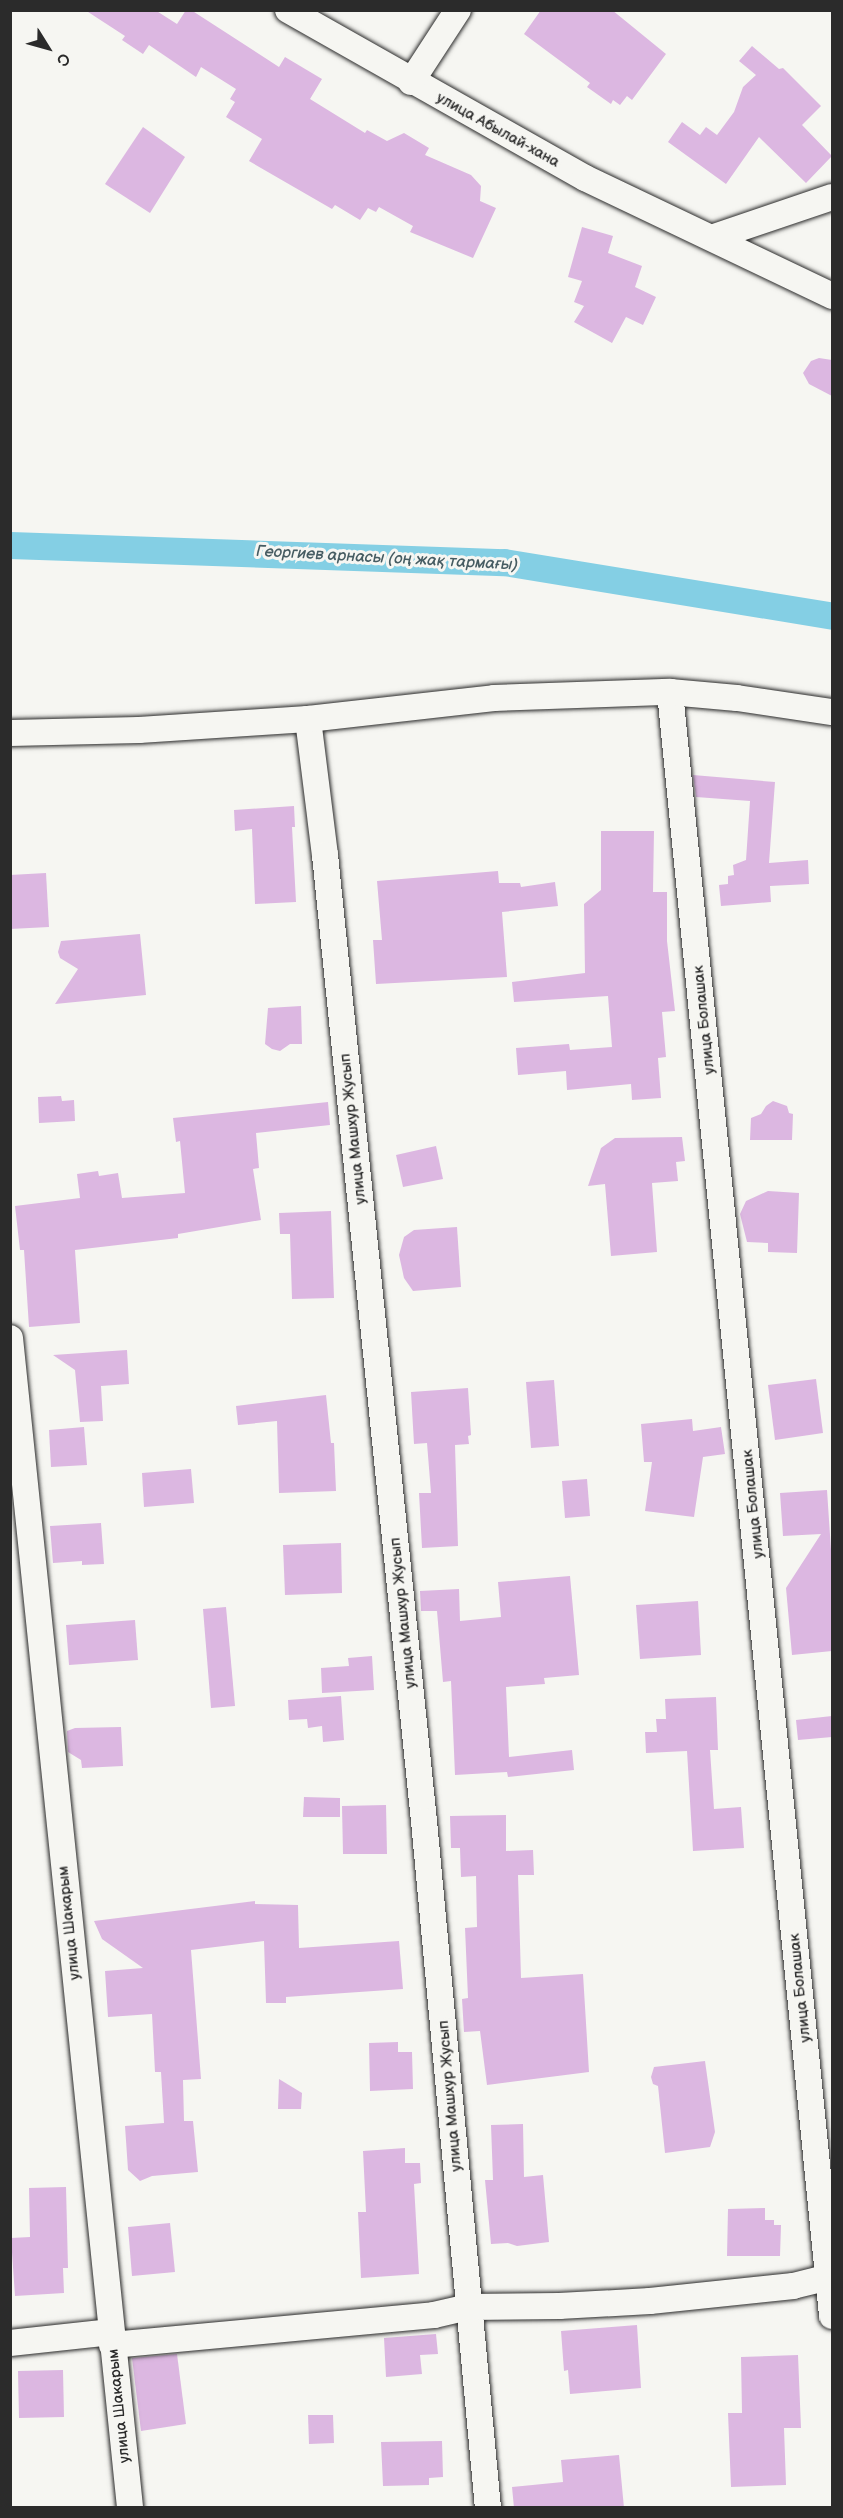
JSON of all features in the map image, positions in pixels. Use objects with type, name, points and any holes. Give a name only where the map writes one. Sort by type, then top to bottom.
[{"type":"street","name":"улица Абылай-хана","points":[[288,10],[411,82],[585,178],[714,237],[832,296]]},
{"type":"street","points":[[411,82],[458,10]]},
{"type":"street","points":[[714,237],[832,196]]},
{"type":"street","points":[[10,733],[139,730],[308,719],[494,698],[670,692],[737,698],[832,712]]},
{"type":"street","name":"улица Болашак","points":[[670,692],[832,2316]]},
{"type":"street","name":"улица Машхур Жусып","points":[[308,719],[325,855],[424,1821],[488,2508]]},
{"type":"street","name":"улица Шакарым","points":[[10,1338],[129,2508]]},
{"type":"street","points":[[10,2343],[434,2315],[469,2307],[559,2307],[650,2301],[793,2286],[829,2277]]},
{"type":"building","points":[[85,10],[155,10],[177,24],[186,10],[191,10],[279,67],[285,57],[322,79],[310,99],[365,133],[367,130],[387,141],[404,133],[429,148],[425,155],[471,175],[481,186],[480,201],[496,208],[473,258],[410,232],[413,226],[379,207],[376,212],[368,208],[360,220],[335,205],[332,209],[249,161],[262,139],[226,117],[235,102],[230,99],[236,89],[201,67],[196,77],[149,45],[143,54],[122,40],[125,36]]},
{"type":"building","points":[[541,10],[612,10],[666,54],[632,100],[627,96],[620,105],[613,100],[611,104],[587,87],[590,83],[524,34]]},
{"type":"building","points":[[752,46],[779,69],[783,68],[821,106],[802,125],[832,156],[806,183],[759,137],[726,184],[668,142],[682,122],[700,135],[706,127],[717,135],[734,112],[743,87],[756,75],[739,61]]},
{"type":"building","points":[[143,127],[185,157],[150,213],[105,184]]},
{"type":"building","points":[[582,227],[613,236],[608,253],[642,266],[635,287],[656,297],[643,325],[626,317],[612,343],[574,322],[584,306],[574,302],[582,281],[568,277]]},
{"type":"building","points":[[819,358],[832,360],[832,396],[809,384],[803,373],[811,361]]},
{"type":"building","points":[[693,775],[775,782],[769,863],[808,860],[809,884],[770,886],[771,902],[721,906],[719,885],[728,884],[728,876],[734,875],[733,865],[746,860],[750,801],[696,797]]},
{"type":"building","points":[[294,806],[295,827],[292,827],[296,902],[255,904],[252,829],[235,831],[234,810]]},
{"type":"building","points":[[601,831],[654,831],[653,892],[667,892],[667,941],[675,1011],[662,1012],[666,1057],[658,1058],[661,1098],[632,1100],[631,1084],[567,1090],[566,1071],[518,1075],[516,1048],[569,1044],[570,1050],[612,1047],[608,996],[514,1002],[512,982],[585,973],[584,904],[601,890]]},
{"type":"building","points":[[498,871],[499,883],[520,883],[521,887],[555,882],[558,906],[502,912],[507,977],[376,984],[373,940],[382,940],[377,881]]},
{"type":"building","points":[[46,873],[49,927],[10,929],[10,875]]},
{"type":"building","points":[[140,934],[146,995],[55,1004],[78,969],[60,958],[58,952],[61,941]]},
{"type":"building","points":[[301,1006],[302,1044],[290,1044],[280,1051],[265,1044],[268,1008]]},
{"type":"building","points":[[61,1096],[62,1101],[74,1100],[75,1121],[39,1123],[38,1097]]},
{"type":"building","points":[[773,1101],[787,1106],[789,1113],[793,1114],[792,1140],[750,1140],[751,1118],[761,1114]]},
{"type":"building","points":[[328,1102],[330,1125],[256,1133],[259,1168],[253,1169],[261,1220],[178,1234],[178,1238],[75,1250],[80,1323],[29,1327],[24,1250],[20,1250],[15,1206],[80,1198],[77,1174],[98,1171],[99,1176],[118,1173],[122,1198],[185,1193],[180,1141],[176,1142],[173,1118]]},
{"type":"building","points":[[682,1137],[685,1161],[676,1162],[678,1181],[652,1183],[657,1252],[611,1256],[605,1184],[588,1186],[601,1148],[615,1138]]},
{"type":"building","points":[[436,1146],[443,1179],[403,1187],[396,1155]]},
{"type":"building","points":[[768,1191],[799,1193],[797,1253],[768,1252],[768,1243],[747,1242],[740,1214],[746,1201]]},
{"type":"building","points":[[331,1211],[334,1298],[292,1299],[290,1234],[280,1234],[279,1213]]},
{"type":"building","points":[[457,1227],[461,1287],[413,1291],[404,1278],[399,1255],[404,1237],[414,1230]]},
{"type":"building","points":[[127,1350],[129,1384],[101,1386],[103,1421],[80,1422],[75,1370],[53,1355]]},
{"type":"building","points":[[816,1379],[823,1433],[775,1440],[768,1385]]},
{"type":"building","points":[[554,1380],[559,1446],[531,1448],[526,1382]]},
{"type":"building","points":[[468,1388],[471,1435],[468,1436],[469,1444],[455,1445],[458,1546],[422,1548],[419,1493],[431,1493],[427,1443],[414,1444],[411,1392]]},
{"type":"building","points":[[326,1395],[331,1443],[334,1443],[336,1491],[279,1493],[277,1421],[238,1425],[236,1406]]},
{"type":"building","points":[[692,1419],[693,1431],[721,1427],[725,1454],[703,1457],[694,1517],[645,1511],[652,1462],[644,1462],[641,1424]]},
{"type":"building","points":[[84,1427],[87,1465],[51,1467],[49,1430]]},
{"type":"building","points":[[191,1469],[194,1503],[144,1507],[142,1473]]},
{"type":"building","points":[[587,1479],[590,1516],[565,1518],[562,1481]]},
{"type":"building","points":[[827,1490],[832,1565],[832,1651],[792,1655],[786,1588],[821,1534],[783,1536],[780,1493]]},
{"type":"building","points":[[101,1523],[104,1564],[82,1565],[82,1561],[53,1563],[50,1526]]},
{"type":"building","points":[[341,1543],[342,1593],[285,1595],[283,1545]]},
{"type":"building","points":[[570,1576],[579,1675],[544,1678],[545,1684],[506,1687],[509,1757],[572,1750],[574,1770],[508,1777],[507,1772],[455,1775],[451,1681],[443,1682],[437,1611],[421,1611],[420,1591],[459,1589],[460,1621],[501,1617],[498,1582]]},
{"type":"building","points":[[698,1601],[701,1655],[640,1659],[636,1605]]},
{"type":"building","points":[[226,1607],[235,1706],[211,1708],[203,1609]]},
{"type":"building","points":[[135,1620],[138,1660],[69,1665],[66,1625]]},
{"type":"building","points":[[372,1656],[374,1690],[322,1693],[321,1668],[349,1666],[348,1658]]},
{"type":"building","points":[[341,1696],[344,1740],[323,1742],[322,1726],[308,1728],[307,1719],[289,1720],[288,1700]]},
{"type":"building","points":[[716,1697],[718,1750],[710,1750],[714,1809],[741,1807],[744,1848],[693,1851],[687,1751],[646,1753],[645,1732],[657,1732],[656,1719],[666,1719],[665,1699]]},
{"type":"building","points":[[832,1716],[832,1737],[798,1740],[796,1720]]},
{"type":"building","points":[[121,1727],[123,1766],[82,1768],[81,1760],[68,1752],[67,1731],[75,1728]]},
{"type":"building","points":[[304,1797],[340,1798],[340,1817],[303,1817]]},
{"type":"building","points":[[386,1805],[387,1854],[343,1854],[342,1806]]},
{"type":"building","points":[[506,1815],[506,1851],[533,1850],[534,1875],[518,1875],[521,1978],[583,1974],[589,2072],[487,2085],[480,2031],[464,2032],[462,1999],[468,1998],[465,1928],[477,1927],[476,1876],[461,1877],[460,1848],[451,1848],[450,1816]]},
{"type":"building","points":[[255,1901],[255,1904],[298,1905],[299,1948],[399,1941],[403,1989],[286,1997],[286,2003],[266,2003],[264,1941],[191,1950],[201,2079],[183,2080],[184,2121],[193,2121],[198,2172],[152,2176],[140,2181],[128,2170],[125,2126],[164,2123],[161,2072],[155,2072],[152,2014],[108,2017],[105,1971],[143,1968],[102,1939],[94,1921]]},
{"type":"building","points":[[398,2042],[398,2052],[412,2052],[413,2089],[370,2091],[369,2043]]},
{"type":"building","points":[[705,2061],[715,2132],[710,2147],[665,2153],[658,2086],[653,2084],[651,2077],[654,2067]]},
{"type":"building","points":[[279,2079],[302,2093],[301,2109],[278,2109]]},
{"type":"building","points":[[523,2124],[524,2177],[543,2175],[549,2242],[517,2246],[508,2243],[491,2244],[485,2180],[493,2180],[491,2125]]},
{"type":"building","points":[[405,2148],[405,2163],[420,2163],[421,2183],[414,2184],[419,2274],[361,2278],[358,2212],[366,2212],[363,2151]]},
{"type":"building","points":[[66,2187],[68,2268],[63,2268],[64,2293],[15,2296],[11,2238],[30,2237],[29,2188]]},
{"type":"building","points":[[765,2208],[765,2220],[774,2220],[774,2225],[781,2225],[780,2256],[727,2256],[728,2209]]},
{"type":"building","points":[[170,2223],[175,2272],[132,2276],[128,2227]]},
{"type":"building","points":[[637,2325],[641,2388],[570,2394],[568,2370],[564,2371],[561,2331]]},
{"type":"building","points":[[436,2334],[438,2354],[420,2355],[422,2374],[386,2377],[384,2338]]},
{"type":"building","points":[[177,2354],[186,2424],[141,2431],[132,2358]]},
{"type":"building","points":[[798,2355],[801,2428],[784,2428],[786,2485],[731,2487],[728,2413],[742,2413],[741,2357]]},
{"type":"building","points":[[63,2370],[64,2417],[19,2418],[18,2371]]},
{"type":"building","points":[[308,2415],[333,2415],[334,2443],[309,2444]]},
{"type":"building","points":[[442,2441],[443,2477],[429,2478],[429,2485],[383,2486],[381,2442]]},
{"type":"building","points":[[619,2455],[624,2508],[514,2508],[512,2487],[563,2482],[561,2460]]},
{"type":"waterway","name":"Георгиев арнасы (оң жақ тармағы)","points":[[10,545],[504,562],[832,616]]}]
